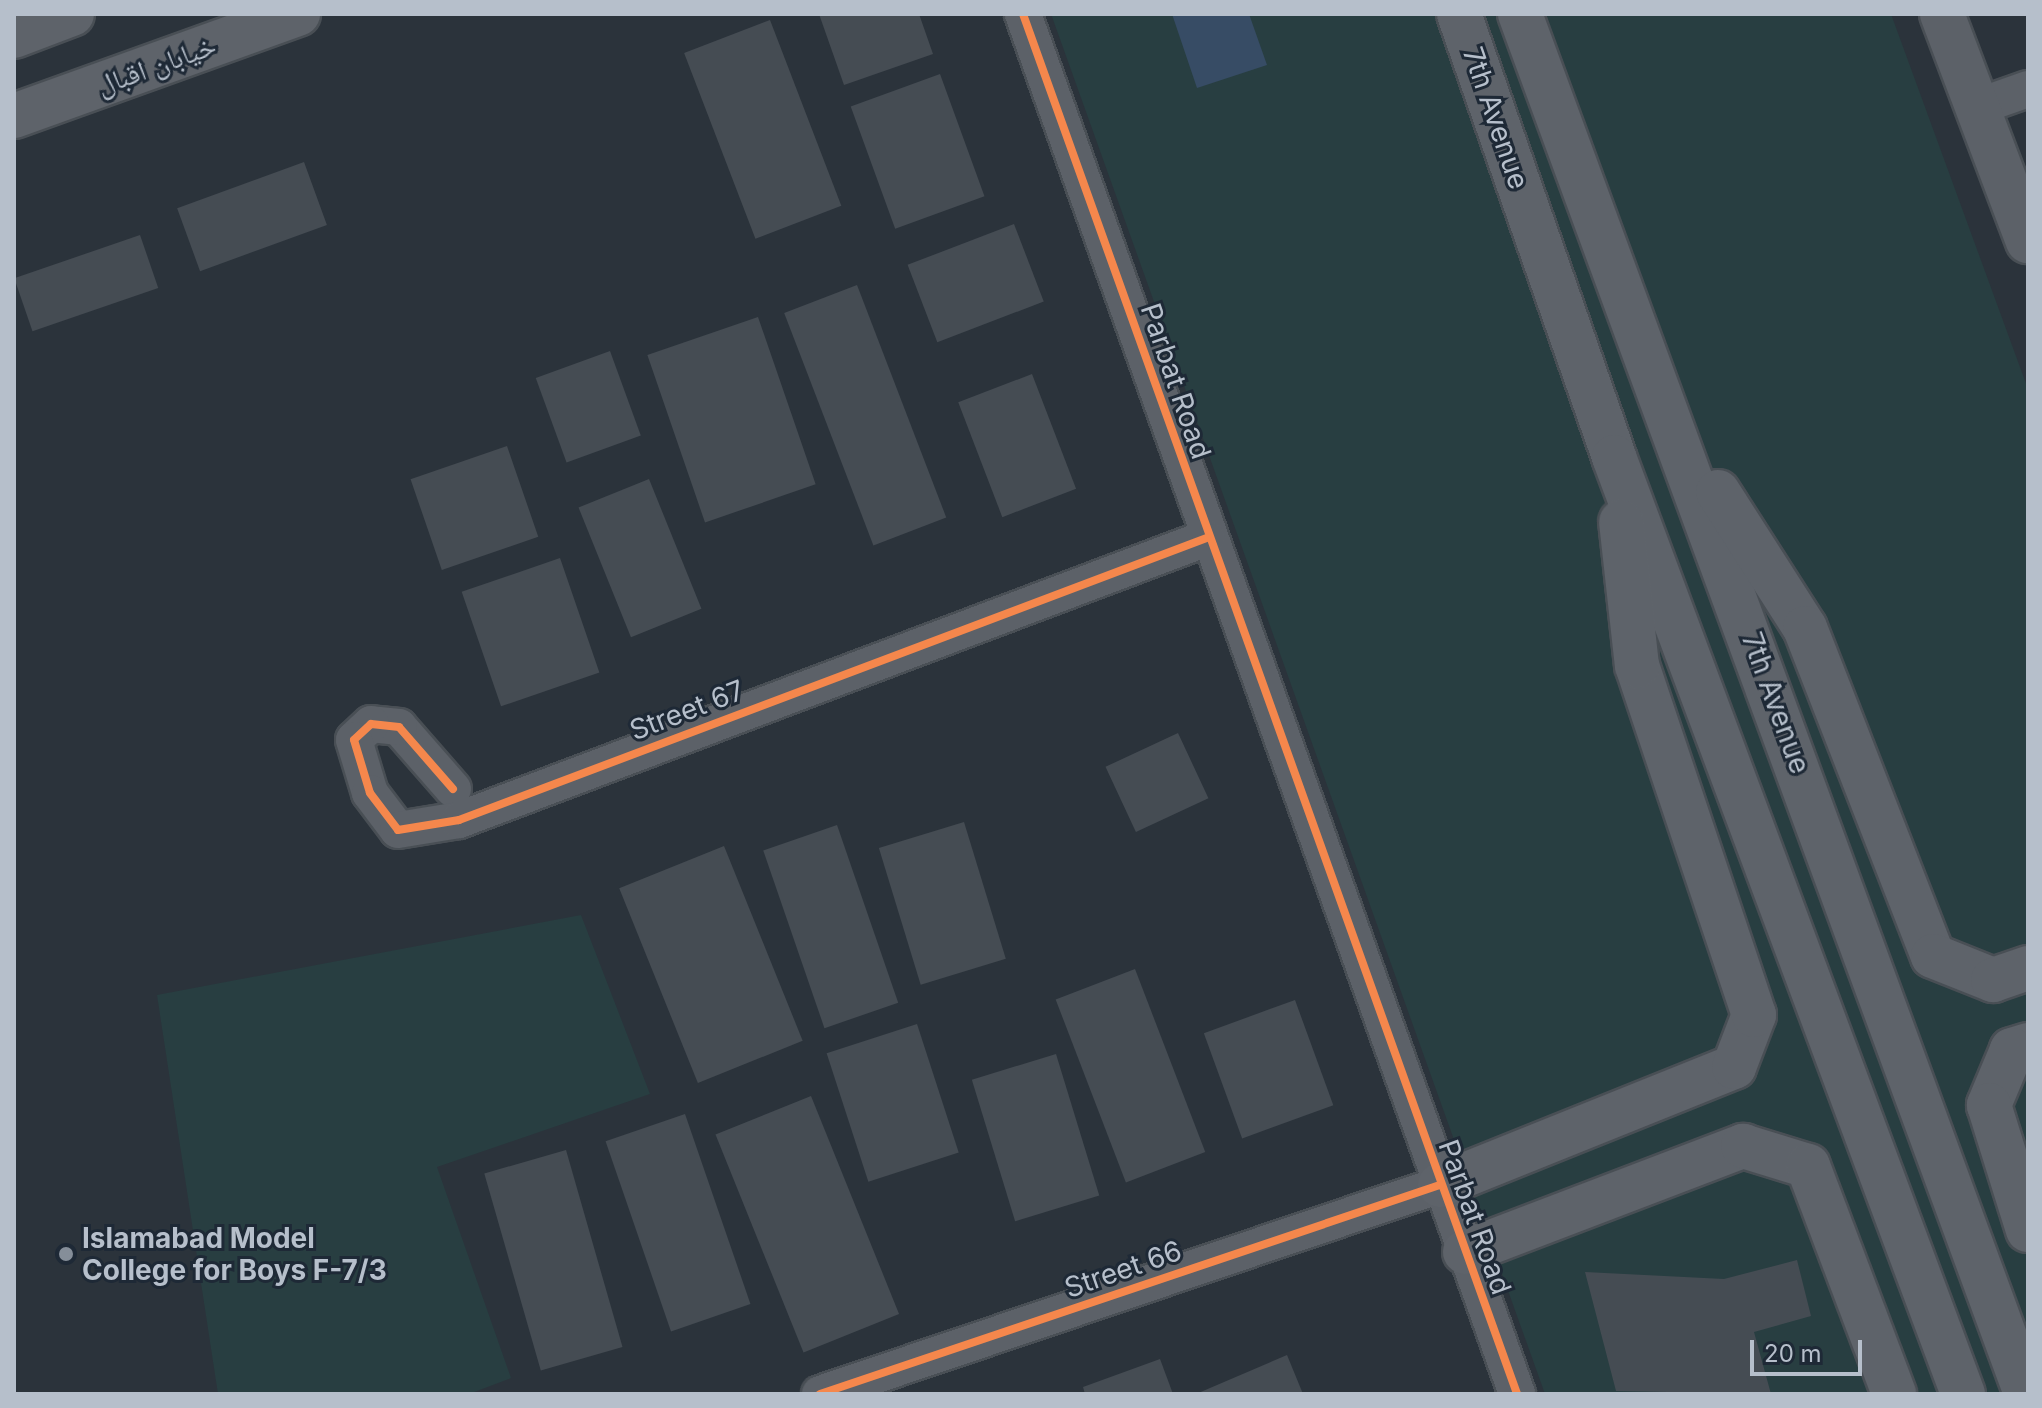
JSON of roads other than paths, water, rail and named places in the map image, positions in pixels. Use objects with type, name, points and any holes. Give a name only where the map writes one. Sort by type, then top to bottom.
[{"type":"main road","points":[[14,36],[72,14]]},
{"type":"main road","name":"خیابان اقبال","points":[[14,116],[298,14]]},
{"type":"main road","name":"7th Avenue","points":[[1459,14],[1614,457],[1963,1394]]},
{"type":"main road","name":"7th Avenue","points":[[1520,14],[1674,423],[2026,1394]]},
{"type":"main road","points":[[1674,423],[1805,628],[1933,956],[1993,980],[2028,968]]},
{"type":"main road","points":[[1440,1185],[1734,1067],[1754,1015],[1637,666],[1614,457]]},
{"type":"main road","points":[[2028,1045],[2012,1050],[1989,1105],[2028,1230]]},
{"type":"main road","points":[[1465,1252],[1743,1146],[1808,1166],[1894,1394]]},
{"type":"street","name":"Parbat Road","points":[[1023,14],[1207,538],[1517,1394]]},
{"type":"street","points":[[1925,14],[1977,107]]},
{"type":"street","points":[[1942,14],[2028,241]]},
{"type":"street","points":[[1977,107],[2028,89]]},
{"type":"street","name":"Street 67","points":[[453,789],[399,727],[371,724],[354,740],[370,793],[398,830],[459,820],[1207,538]]},
{"type":"street","name":"Street 66","points":[[820,1394],[1440,1185]]},
{"type":"water","points":[[1172,14],[1249,14],[1267,65],[1197,88]]},
{"type":"place","name":"Islamabad Model College for Boys F-7/3","points":[[66,1254]]}]
